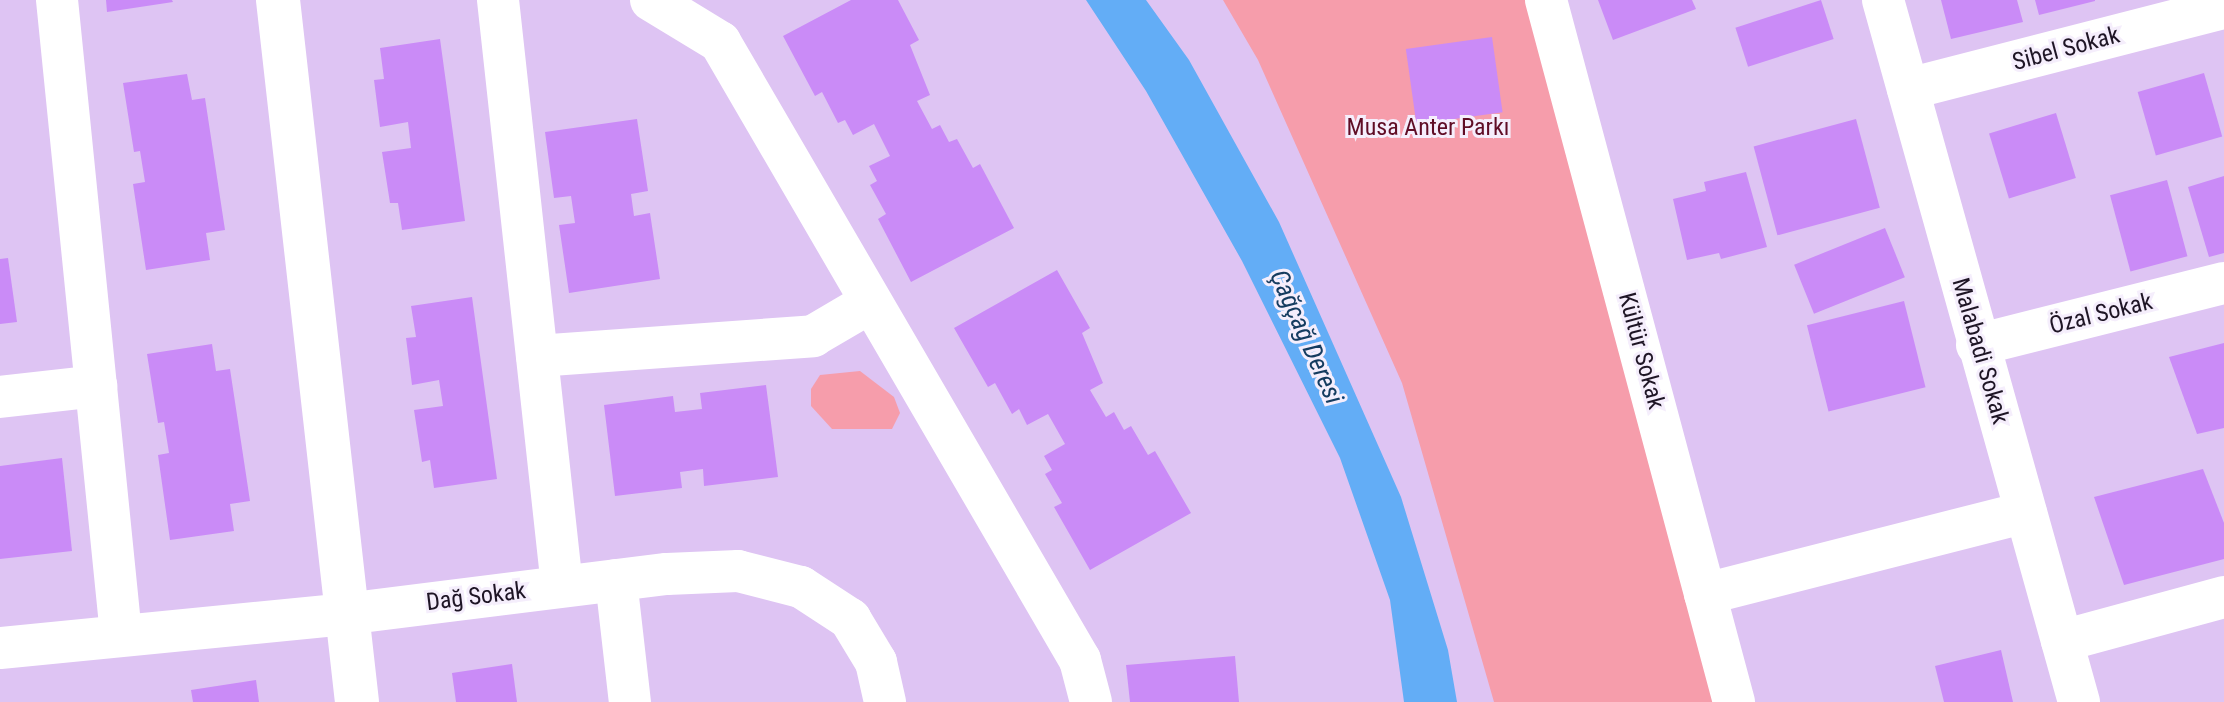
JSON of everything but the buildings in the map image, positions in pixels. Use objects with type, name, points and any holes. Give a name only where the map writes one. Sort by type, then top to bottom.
[{"type":"street","points":[[57,0],[121,635]]},
{"type":"street","points":[[278,0],[357,702]]},
{"type":"street","points":[[498,0],[562,586]]},
{"type":"street","points":[[651,0],[720,42],[1080,660],[1091,702]]},
{"type":"street","name":"Kültür Sokak","points":[[1546,0],[1734,702]]},
{"type":"street","name":"Malabadi Sokak","points":[[1883,0],[2079,702]]},
{"type":"street","name":"Sibel Sokak","points":[[1908,89],[2224,8]]},
{"type":"street","name":"Özal Sokak","points":[[1977,345],[2224,283]]},
{"type":"street","points":[[537,356],[813,336],[871,302]]},
{"type":"street","points":[[0,397],[96,386]]},
{"type":"street","points":[[1705,594],[2026,512]]},
{"type":"street","name":"Dağ Sokak","points":[[0,648],[345,614],[616,580],[738,571],[801,587],[850,619],[876,662],[885,702]]},
{"type":"street","points":[[616,580],[630,702]]},
{"type":"street","points":[[2062,641],[2224,597]]},
{"type":"green space","name":"Musa Anter Parkı","points":[[1223,0],[1525,0],[1713,702],[1494,702],[1402,383],[1258,60]]},
{"type":"green space","points":[[860,371],[894,397],[900,413],[892,429],[832,429],[811,406],[811,389],[820,375]]},
{"type":"water","name":"Çağçağ Deresi","points":[[1086,0],[1146,0],[1189,60],[1279,222],[1401,497],[1448,650],[1457,702],[1404,702],[1390,600],[1340,458],[1242,261],[1146,91]]}]
